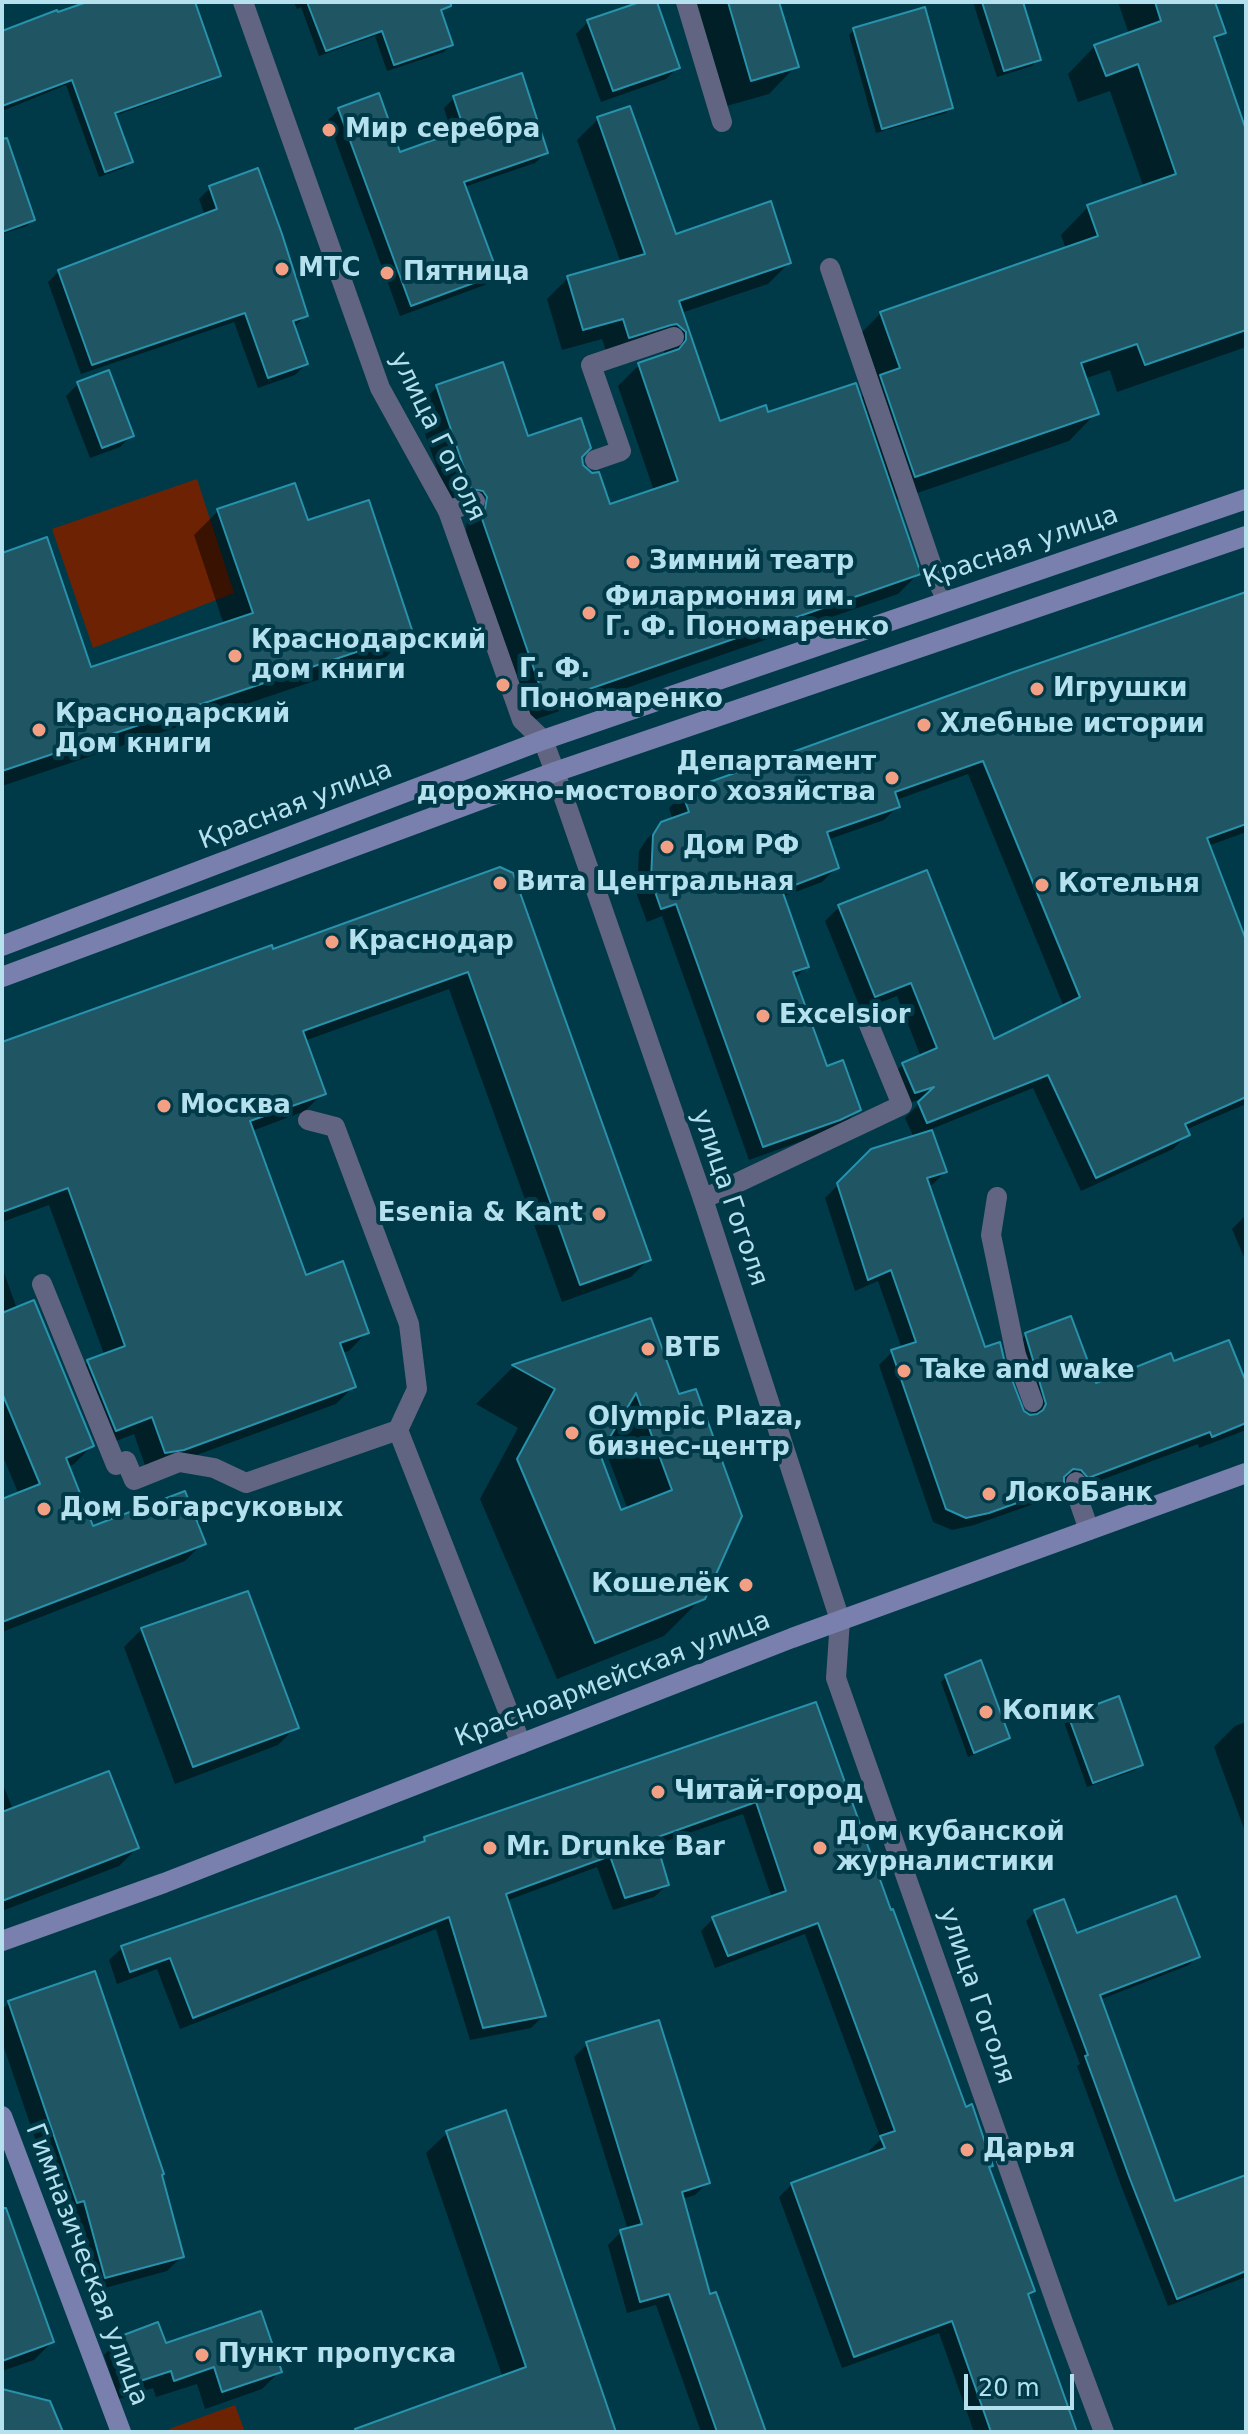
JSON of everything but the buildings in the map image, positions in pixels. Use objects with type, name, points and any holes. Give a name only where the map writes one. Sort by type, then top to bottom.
[{"type":"main road","name":"Красная улица","points":[[2,946],[543,740],[1246,499]]},
{"type":"main road","points":[[2,977],[555,772],[1246,536]]},
{"type":"main road","name":"Красноармейская улица","points":[[2,1941],[164,1883],[840,1620],[1246,1473]]},
{"type":"main road","name":"Гимназическая улица","points":[[2,2116],[121,2432]]},
{"type":"street","name":"улица Гоголя","points":[[243,2],[380,388],[448,511],[522,720],[543,740],[555,772],[703,1199],[840,1620],[836,1678],[1104,2432]]},
{"type":"street","points":[[686,2],[722,122]]},
{"type":"street","points":[[830,268],[936,578],[947,600]]},
{"type":"street","points":[[595,460],[621,451],[591,365],[674,337]]},
{"type":"street","points":[[448,511],[475,501]]},
{"type":"street","points":[[703,1199],[902,1105],[867,1020]]},
{"type":"street","points":[[42,1284],[116,1465],[126,1461],[134,1480],[179,1462],[214,1468],[246,1483],[398,1430],[417,1389],[409,1324],[335,1127],[308,1120]]},
{"type":"street","points":[[997,1197],[991,1235],[1016,1355],[1033,1402]]},
{"type":"street","points":[[398,1430],[521,1744]]},
{"type":"street","points":[[1076,1482],[1089,1530]]},
{"type":"shaded area","points":[[197,479],[234,593],[93,648],[52,529]]},
{"type":"shaded area","points":[[235,2405],[245,2432],[170,2432],[169,2429]]},
{"type":"place","name":"Мир серебра","points":[[329,130]]},
{"type":"place","name":"МТС","points":[[282,269]]},
{"type":"place","name":"Пятница","points":[[387,273]]},
{"type":"place","name":"Зимний театр","points":[[633,562]]},
{"type":"place","name":"Филармония им. Г. Ф. Пономаренко","points":[[589,613]]},
{"type":"place","name":"Краснодарский дом книги","points":[[235,656]]},
{"type":"place","name":"Г. Ф. Пономаренко","points":[[503,685]]},
{"type":"place","name":"Игрушки","points":[[1037,689]]},
{"type":"place","name":"Хлебные истории","points":[[924,725]]},
{"type":"place","name":"Краснодарский Дом книги","points":[[39,730]]},
{"type":"place","name":"Департамент дорожно-мостового хозяйства","points":[[892,778]]},
{"type":"place","name":"Дом РФ","points":[[667,847]]},
{"type":"place","name":"Вита Центральная","points":[[500,883]]},
{"type":"place","name":"Котельня","points":[[1042,885]]},
{"type":"place","name":"Краснодар","points":[[332,942]]},
{"type":"place","name":"Excelsior","points":[[763,1016]]},
{"type":"place","name":"Москва","points":[[164,1106]]},
{"type":"place","name":"Esenia & Kant","points":[[599,1214]]},
{"type":"place","name":"ВТБ","points":[[648,1349]]},
{"type":"place","name":"Take and wake","points":[[904,1371]]},
{"type":"place","name":"Olympic Plaza, бизнес-центр","points":[[572,1433]]},
{"type":"place","name":"ЛокоБанк","points":[[989,1494]]},
{"type":"place","name":"Дом Богарсуковых","points":[[44,1509]]},
{"type":"place","name":"Кошелёк","points":[[746,1585]]},
{"type":"place","name":"Копик","points":[[986,1712]]},
{"type":"place","name":"Читай-город","points":[[658,1792]]},
{"type":"place","name":"Mr. Drunke Bar","points":[[490,1848]]},
{"type":"place","name":"Дом кубанской журналистики","points":[[820,1848]]},
{"type":"place","name":"Дарья","points":[[967,2150]]},
{"type":"place","name":"Пункт пропуска","points":[[202,2355]]}]
